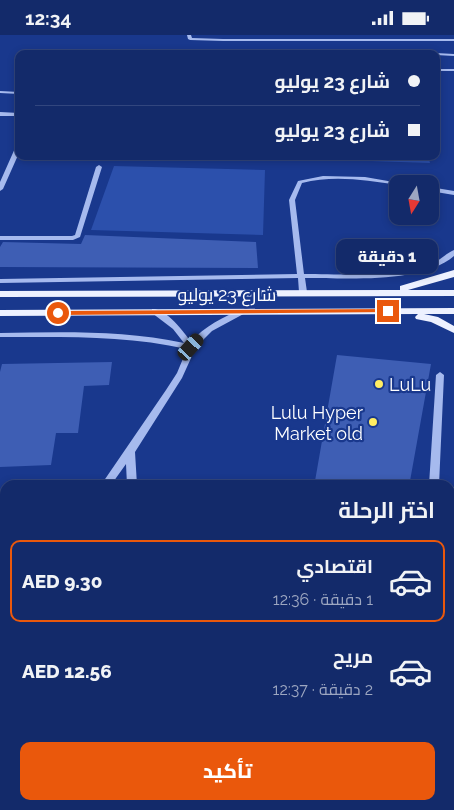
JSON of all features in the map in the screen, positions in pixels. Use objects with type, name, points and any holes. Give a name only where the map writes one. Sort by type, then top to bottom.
[{"type":"main road","points":[[385,293],[454,273]]},
{"type":"main road","name":"شارع 23 يوليو","points":[[0,294],[454,293]]},
{"type":"main road","points":[[388,311],[434,319],[454,330]]},
{"type":"main road","name":"شارع 23 يوليو","points":[[0,313],[454,311]]},
{"type":"street","points":[[189,35],[190,39],[258,42],[391,39],[454,40]]},
{"type":"street","points":[[257,35],[258,50]]},
{"type":"street","points":[[440,55],[454,55]]},
{"type":"street","points":[[440,70],[454,70]]},
{"type":"street","points":[[0,92],[15,93]]},
{"type":"street","points":[[0,114],[15,115]]},
{"type":"street","points":[[0,189],[15,155]]},
{"type":"street","points":[[0,238],[72,238],[78,236],[99,167]]},
{"type":"street","points":[[303,292],[292,200],[300,182],[311,178],[320,178],[389,183]]},
{"type":"street","points":[[439,190],[454,193]]},
{"type":"street","points":[[0,281],[301,277],[407,273],[432,267],[454,252]]},
{"type":"street","points":[[155,311],[176,327],[191,347]]},
{"type":"street","points":[[110,480],[177,379],[191,347],[199,338],[220,323],[245,311]]},
{"type":"street","points":[[0,335],[110,334],[151,338],[191,347]]},
{"type":"street","points":[[434,480],[440,375]]},
{"type":"street","points":[[130,451],[132,480]]},
{"type":"shaded area","points":[[341,160],[429,160],[430,163]]},
{"type":"shaded area","points":[[114,166],[265,170],[263,235],[91,230]]},
{"type":"building","points":[[85,235],[256,242],[258,268],[0,267],[0,247],[3,242],[81,244]]},
{"type":"building","name":"Lulu Hyper Market old","points":[[337,355],[431,364],[410,480],[315,480]]},
{"type":"building","points":[[112,362],[109,385],[84,386],[78,433],[56,433],[51,465],[0,467],[0,372],[2,364]]},
{"type":"place","name":"LuLu","points":[[379,384]]},
{"type":"place","name":"Lulu Hyper Market old","points":[[373,422]]},
{"type":"route","points":[[58,313],[388,311]]}]
